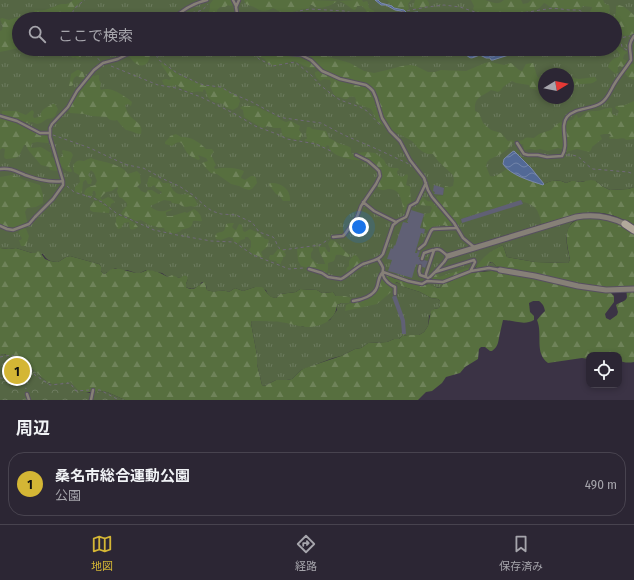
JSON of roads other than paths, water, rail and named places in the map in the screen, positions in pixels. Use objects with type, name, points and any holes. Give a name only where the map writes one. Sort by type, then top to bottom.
[{"type":"street","points":[[448,256],[576,217],[597,215],[606,217],[618,220],[634,230]]},
{"type":"street","points":[[500,270],[578,286],[606,290],[634,289]]},
{"type":"lane","points":[[181,12],[198,2],[207,0]]},
{"type":"lane","points":[[233,0],[237,12]]},
{"type":"lane","points":[[236,7],[239,0]]},
{"type":"lane","points":[[517,143],[524,154],[547,157],[562,156],[565,150],[564,127],[567,118],[574,112],[601,104],[631,60],[630,43],[634,36]]},
{"type":"lane","points":[[0,226],[13,230],[29,224],[34,217],[54,199],[63,185],[63,181],[50,133],[52,124],[68,107],[86,79],[94,70],[104,63],[124,56]]},
{"type":"lane","points":[[303,56],[311,60],[322,71],[340,79],[366,85],[373,91],[380,112],[390,131],[400,141],[415,168],[422,175],[432,197],[454,223],[463,238],[475,248]]},
{"type":"lane","points":[[0,116],[17,121],[40,133],[50,133]]},
{"type":"lane","points":[[334,237],[343,236],[345,234],[357,218],[360,206],[379,179],[380,173],[376,168],[368,161],[356,155]]},
{"type":"lane","points":[[0,169],[11,169],[29,177],[42,180],[63,181]]},
{"type":"lane","points":[[309,269],[320,272],[328,277],[341,279],[362,265],[381,257],[396,222],[406,217],[410,206],[417,202],[426,183]]},
{"type":"lane","points":[[363,202],[374,211],[396,222]]},
{"type":"lane","points":[[419,249],[424,246],[433,229],[456,228]]},
{"type":"lane","points":[[383,272],[408,281],[422,284],[435,272],[448,256],[439,249],[424,253],[422,259]]},
{"type":"lane","points":[[427,279],[426,274],[434,250]]},
{"type":"lane","points":[[378,259],[383,269],[384,278],[390,285],[395,287],[395,294]]},
{"type":"lane","points":[[435,272],[474,260],[475,264],[471,271]]},
{"type":"lane","points":[[420,266],[418,270],[420,275],[427,279],[443,282],[471,271],[489,268],[500,270]]},
{"type":"lane","points":[[353,301],[366,298],[375,291],[377,288],[378,278],[383,272]]},
{"type":"lane","points":[[91,400],[93,390]]},
{"type":"lane","points":[[27,394],[29,400]]},
{"type":"water","points":[[375,0],[406,12],[395,10],[386,5],[381,5]]},
{"type":"water","points":[[468,56],[478,56],[473,58]]},
{"type":"water","points":[[482,56],[506,56],[493,60]]},
{"type":"water","points":[[514,151],[531,168],[544,184],[543,185],[521,177],[506,168],[503,164],[504,159]]},
{"type":"place","name":"桑名市総合運動公園","points":[[17,371]]}]
